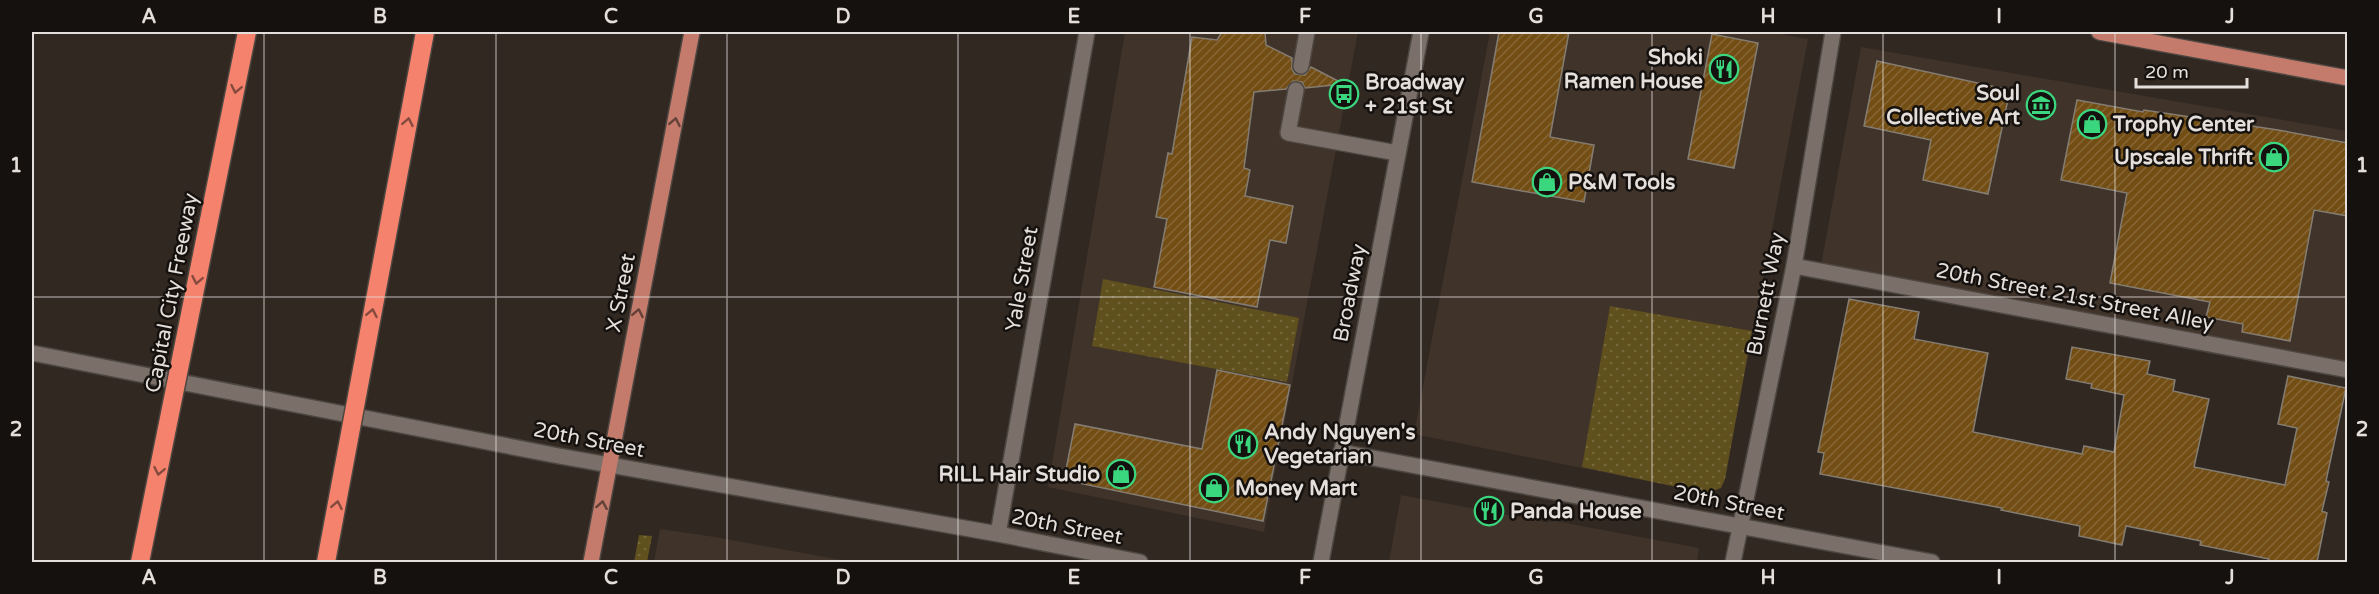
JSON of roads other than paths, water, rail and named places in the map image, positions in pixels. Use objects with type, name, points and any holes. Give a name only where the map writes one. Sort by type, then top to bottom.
[{"type":"highway","name":"Capital City Freeway","points":[[140,562],[247,32]]},
{"type":"highway","points":[[326,562],[425,32]]},
{"type":"main road","name":"X Street","points":[[591,562],[692,32]]},
{"type":"main road","points":[[2099,32],[2348,78]]},
{"type":"street","name":"Yale Street","points":[[998,534],[1088,32]]},
{"type":"street","points":[[1301,66],[1307,32]]},
{"type":"street","name":"Broadway","points":[[1321,562],[1421,32]]},
{"type":"street","name":"Burnett Way","points":[[1733,562],[1794,266],[1833,32]]},
{"type":"street","points":[[1296,90],[1288,133],[1397,153]]},
{"type":"street","name":"20th Street 21st Street Alley","points":[[1794,266],[2348,370]]},
{"type":"street","name":"20th Street","points":[[32,353],[609,466],[998,534],[1140,562]]},
{"type":"street","name":"20th Street","points":[[1341,452],[1932,562]]},
{"type":"place","name":"Shoki Ramen House","points":[[1724,69]]},
{"type":"place","name":"Broadway + 21st St","points":[[1344,94]]},
{"type":"place","name":"Soul Collective Art","points":[[2041,105]]},
{"type":"place","name":"Trophy Center","points":[[2092,124]]},
{"type":"place","name":"Upscale Thrift","points":[[2274,157]]},
{"type":"place","name":"P&M Tools","points":[[1547,182]]},
{"type":"place","name":"Andy Nguyen's Vegetarian","points":[[1243,444]]},
{"type":"place","name":"RILL Hair Studio","points":[[1121,474]]},
{"type":"place","name":"Money Mart","points":[[1214,488]]},
{"type":"place","name":"Panda House","points":[[1489,511]]}]
